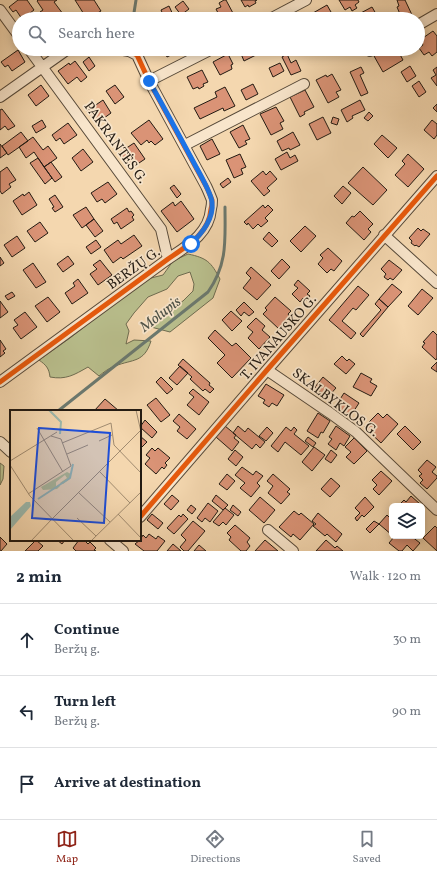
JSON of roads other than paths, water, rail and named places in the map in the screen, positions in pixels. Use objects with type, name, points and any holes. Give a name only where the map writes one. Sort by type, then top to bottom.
[{"type":"street","points":[[283,12],[306,0]]},
{"type":"street","points":[[0,10],[12,26]]},
{"type":"street","points":[[425,21],[437,14]]},
{"type":"street","name":"PAKRANTĖS G.","points":[[34,56],[161,229],[168,259]]},
{"type":"street","points":[[0,97],[58,56]]},
{"type":"street","name":"BERŽŲ G.","points":[[0,382],[168,259],[191,244],[200,236],[207,226],[211,215],[212,201],[200,174],[149,81],[137,56]]},
{"type":"street","points":[[149,81],[198,56]]},
{"type":"street","points":[[185,145],[304,84]]},
{"type":"street","name":"T. IVANAUSKO G.","points":[[141,516],[384,235],[437,176]]},
{"type":"street","points":[[384,235],[437,283]]},
{"type":"street","name":"SKALBYKLOS G.","points":[[267,370],[356,432],[437,510]]},
{"type":"street","points":[[0,442],[10,451]]},
{"type":"street","points":[[268,530],[293,551]]},
{"type":"waterway","name":"Molupis","points":[[134,12],[136,0]]},
{"type":"waterway","name":"Molupis","points":[[59,410],[208,292],[219,271],[222,261],[225,241],[225,207]]}]
